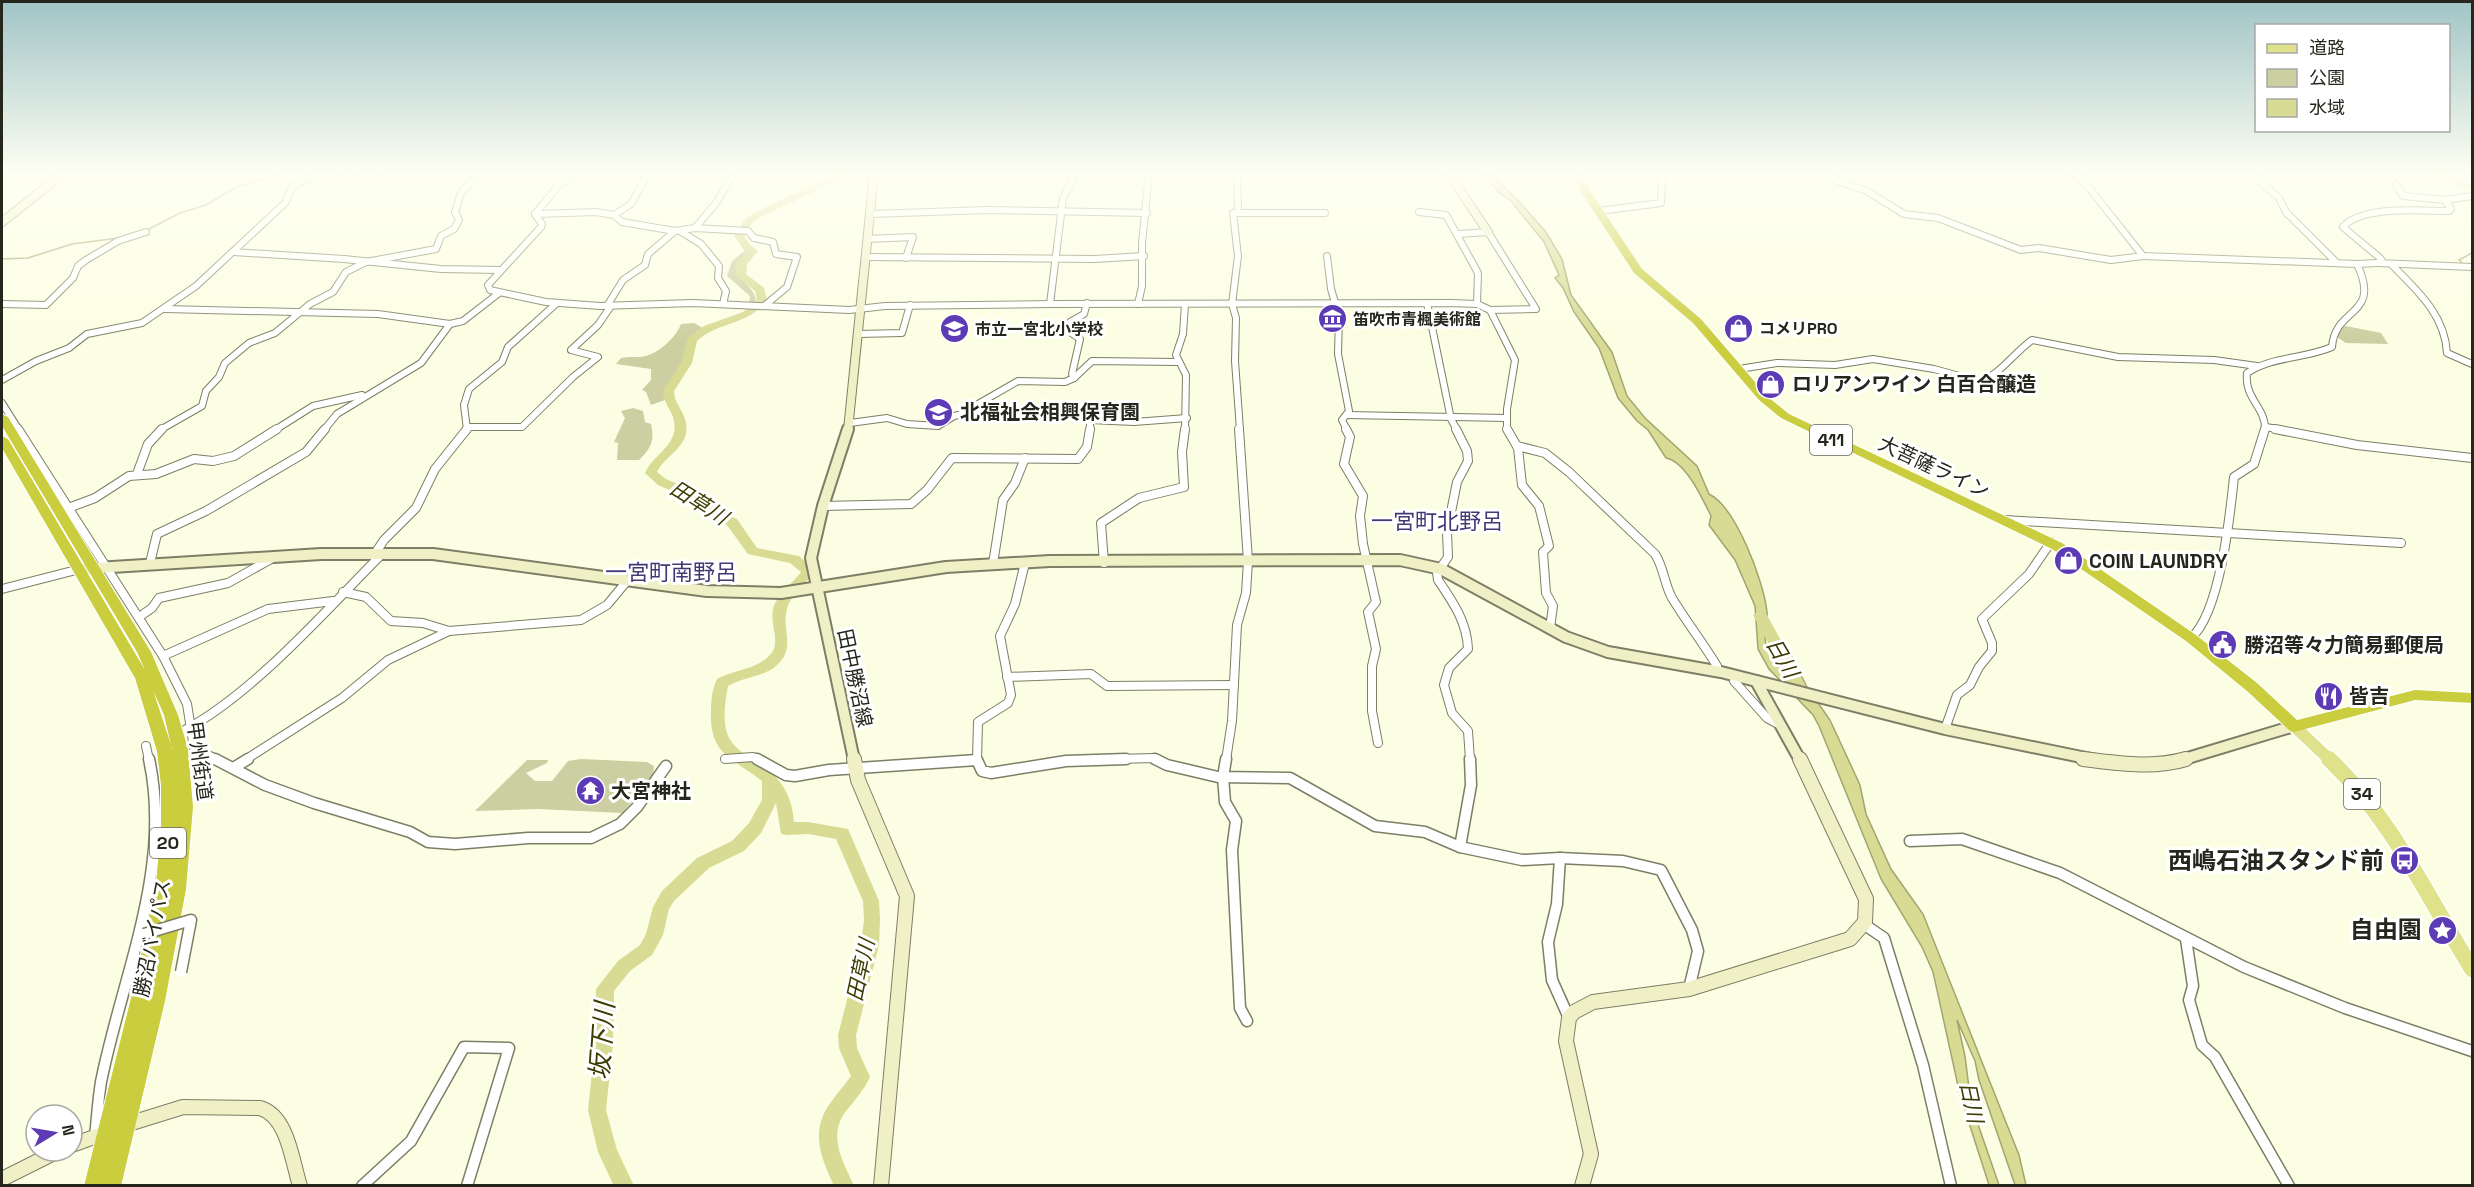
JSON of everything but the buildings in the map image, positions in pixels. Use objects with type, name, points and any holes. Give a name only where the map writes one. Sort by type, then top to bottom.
[{"type":"highway","name":"大菩薩ライン","points":[[1611,229],[1638,271],[1697,321],[1763,398],[1796,423],[2051,542],[2191,638],[2252,687],[2294,726]]},
{"type":"highway","name":"甲州街道","points":[[2,417],[64,510],[93,567],[155,673],[171,715],[180,749],[185,807],[178,889],[156,1001],[111,1185]]},
{"type":"highway","name":"勝沼バイパス","points":[[2,440],[93,567],[142,678],[165,751],[169,785],[169,830],[164,883],[102,1134],[94,1185]]},
{"type":"highway","points":[[2294,726],[2415,695],[2472,698]]},
{"type":"main road","name":"34","points":[[2294,726],[2340,769],[2372,805],[2416,873],[2472,969]]},
{"type":"street","points":[[2,380],[36,361],[69,348],[87,334],[107,328],[138,325],[196,286],[258,229]]},
{"type":"street","points":[[138,474],[143,466],[144,452],[151,439],[162,429],[202,406],[206,391],[219,376],[225,363],[249,343],[275,333],[300,312],[333,292],[346,272],[362,263],[436,249],[441,236],[451,229]]},
{"type":"street","points":[[539,229],[499,270],[488,285],[490,290],[557,303],[609,306],[723,304],[861,309],[910,305],[1087,303],[1427,303],[1477,304],[1490,310],[1536,309],[1486,229]]},
{"type":"street","points":[[664,229],[686,229]]},
{"type":"street","points":[[713,229],[747,231],[754,238],[773,242],[777,254],[797,257],[789,282],[781,294],[767,301],[763,306]]},
{"type":"street","name":"田中勝沼線","points":[[868,229],[850,423],[823,506],[811,552],[856,769],[907,896],[881,1185]]},
{"type":"street","points":[[1050,304],[1058,229]]},
{"type":"street","points":[[1138,304],[1143,289],[1144,229]]},
{"type":"street","points":[[1235,229],[1238,256],[1233,304],[1236,318],[1235,361],[1248,561],[1246,592],[1237,626],[1232,721],[1223,777],[1225,802],[1236,820],[1232,850],[1234,940],[1239,1008],[1247,1021]]},
{"type":"street","points":[[1455,229],[1478,273],[1477,304]]},
{"type":"street","points":[[1968,229],[2021,250],[2039,248],[2111,260],[2143,256],[2472,267]]},
{"type":"street","points":[[2122,229],[2143,256]]},
{"type":"street","points":[[2303,229],[2336,262]]},
{"type":"street","points":[[2345,229],[2380,258],[2382,261],[2378,263]]},
{"type":"street","points":[[676,231],[701,244],[720,266],[718,278],[726,291],[723,304]]},
{"type":"street","points":[[467,427],[522,427],[573,377],[598,357],[571,350],[597,325],[623,280],[645,265],[648,254],[676,231]]},
{"type":"street","points":[[2,304],[46,305],[73,278],[78,266],[86,260],[118,241],[146,232]]},
{"type":"street","points":[[1458,234],[1488,232]]},
{"type":"street","points":[[867,239],[913,237],[906,258]]},
{"type":"street","points":[[234,252],[286,258],[346,260],[449,272],[499,270]]},
{"type":"street","points":[[866,257],[1144,256]]},
{"type":"street","points":[[1327,256],[1331,289],[1337,304],[1341,331],[1338,354],[1346,384],[1347,415],[1342,420],[1350,437],[1344,464],[1363,496],[1360,516],[1376,602],[1368,612],[1376,650],[1372,666],[1374,687],[1372,711],[1378,743]]},
{"type":"street","points":[[1738,369],[1777,363],[1835,365],[1873,359],[1934,369],[1981,382],[1998,374],[2018,350],[2032,340],[2068,350],[2101,354],[2209,362],[2229,360],[2257,366],[2304,357],[2332,347],[2335,329],[2347,316],[2358,310],[2363,299],[2366,283],[2357,264]]},
{"type":"street","points":[[2391,264],[2412,285],[2444,329],[2447,339],[2446,353],[2472,364]]},
{"type":"street","points":[[163,309],[253,309],[378,314],[450,324],[463,321],[499,292]]},
{"type":"street","points":[[188,728],[211,716],[285,651],[380,552],[384,540],[416,508],[432,475],[467,427],[464,405],[469,389],[502,362],[508,347],[557,303]]},
{"type":"street","points":[[1074,378],[1072,374],[1080,339],[1067,330],[1071,322],[1084,314],[1087,303]]},
{"type":"street","points":[[1427,303],[1452,419],[1467,451],[1468,461],[1457,482],[1447,532],[1448,557],[1437,573],[1437,580],[1462,616],[1468,641],[1468,649],[1449,668],[1444,685],[1452,713],[1468,731],[1471,785],[1460,846]]},
{"type":"street","points":[[1178,362],[1176,355],[1183,334],[1185,304]]},
{"type":"street","points":[[858,334],[902,333],[910,305]]},
{"type":"street","points":[[1490,310],[1512,349],[1515,360],[1506,418],[1507,433],[1517,446],[1522,485],[1535,495],[1541,509],[1543,534],[1549,546],[1543,552],[1543,563],[1546,593],[1553,606],[1550,628]]},
{"type":"street","points":[[150,563],[158,534],[206,511],[306,452],[337,414],[366,394],[415,368],[450,324]]},
{"type":"street","points":[[850,423],[887,418],[907,424],[938,426],[954,416],[971,412],[978,404],[1018,381],[1065,382],[1074,378],[1092,361],[1178,362],[1183,364],[1186,375],[1186,418],[1182,452],[1184,487],[1139,498],[1120,513],[1101,523],[1104,563]]},
{"type":"street","points":[[2191,638],[2202,628],[2226,532],[2234,477],[2251,468],[2266,427],[2264,418],[2247,393],[2247,373],[2257,366]]},
{"type":"street","points":[[2,402],[64,510],[94,498],[121,479],[138,474],[156,474],[194,459],[221,460],[234,456],[313,406],[366,394]]},
{"type":"street","points":[[1347,415],[1452,419],[1506,418]]},
{"type":"street","points":[[823,506],[911,504],[927,490],[952,458],[1078,459],[1084,455],[1089,438],[1090,420],[1134,422],[1186,418]]},
{"type":"street","points":[[2266,427],[2357,445],[2472,458]]},
{"type":"street","points":[[1517,446],[1545,453],[1569,472],[1655,554],[1662,565],[1665,584],[1672,599],[1698,634],[1717,666]]},
{"type":"street","points":[[993,564],[1003,500],[1015,483],[1025,458]]},
{"type":"street","points":[[2003,520],[2401,543]]},
{"type":"street","points":[[1945,729],[1957,695],[1970,685],[1979,667],[1992,651],[1992,643],[1982,619],[2042,561],[2051,542]]},
{"type":"street","points":[[2,589],[93,567],[380,552],[476,558],[715,592],[781,593],[915,571],[993,564],[1400,560],[1441,569],[1566,637],[1608,652],[1762,683],[1945,729],[2083,759],[2137,765],[2173,763],[2294,726]]},
{"type":"street","points":[[139,617],[152,608],[159,597],[180,595],[228,583],[276,556]]},
{"type":"street","points":[[1025,563],[1015,604],[1000,636],[1011,695],[1008,703],[978,722],[977,760],[982,771],[991,773],[1066,761],[1153,758],[1167,765],[1223,777],[1290,778],[1375,826],[1425,832],[1460,846],[1522,860],[1560,858],[1623,861],[1660,870],[1692,930],[1698,951],[1689,989]]},
{"type":"street","points":[[93,567],[139,617],[164,656],[187,704],[188,728],[194,748],[236,767],[265,785],[314,803],[410,832],[428,843],[455,844],[528,838],[591,838],[620,824],[637,807],[666,766]]},
{"type":"street","points":[[236,767],[342,698],[388,660],[449,631],[581,620],[607,605],[627,581]]},
{"type":"street","points":[[343,592],[366,597],[392,621],[423,623],[449,631]]},
{"type":"street","points":[[164,656],[268,609],[333,601]]},
{"type":"street","points":[[1007,677],[1092,675],[1107,686],[1234,685]]},
{"type":"street","points":[[1734,681],[1767,718],[1784,727]]},
{"type":"street","points":[[1569,1018],[1580,1007],[1593,1002],[1689,989],[1850,939],[1865,925],[1869,909],[1866,899],[1762,683]]},
{"type":"street","points":[[102,1134],[101,1083],[140,935],[156,834],[154,783],[146,746]]},
{"type":"street","points":[[725,759],[745,756],[786,775],[977,760]]},
{"type":"street","points":[[1910,841],[1962,839],[2060,873],[2244,967],[2345,1008],[2472,1051]]},
{"type":"street","points":[[1560,858],[1557,904],[1548,942],[1552,980],[1569,1018],[1566,1041],[1591,1154],[1582,1185]]},
{"type":"street","points":[[140,935],[190,920],[181,972]]},
{"type":"street","points":[[1865,925],[1884,938],[1923,1065],[1950,1185]]},
{"type":"street","points":[[2186,939],[2193,986],[2188,1000],[2202,1045],[2215,1057],[2289,1185]]},
{"type":"street","points":[[362,1185],[411,1141],[464,1047],[509,1048],[467,1185]]},
{"type":"street","points":[[84,1141],[127,1124],[183,1107],[260,1108],[271,1111],[279,1120],[300,1185]]},
{"type":"street","points":[[2,1179],[34,1163]]},
{"type":"green space","points":[[747,249],[749,252],[737,270],[755,296],[756,301],[753,305],[749,303],[750,296],[727,276],[732,261]]},
{"type":"green space","points":[[694,323],[703,328],[701,332],[693,335],[688,342],[688,354],[682,368],[664,392],[665,400],[651,405],[646,392],[642,390],[651,380],[651,369],[616,364],[621,358],[643,357],[651,354],[671,339],[681,324]]},
{"type":"green space","points":[[2346,326],[2381,333],[2388,344],[2346,343],[2337,337],[2339,327]]},
{"type":"green space","points":[[633,408],[643,411],[645,422],[651,424],[651,444],[639,460],[617,460],[618,443],[614,442],[625,418],[621,411]]},
{"type":"green space","points":[[581,759],[647,762],[654,766],[653,777],[622,813],[538,809],[475,811],[527,760],[548,760],[547,763],[526,773],[535,781],[552,781],[568,761]]},
{"type":"water","points":[[1534,229],[1544,229],[1562,259],[1571,295],[1612,352],[1627,396],[1645,418],[1697,466],[1709,494],[1729,514],[1738,529],[1754,565],[1765,599],[1767,616],[1765,640],[1770,655],[1792,682],[1790,663],[1792,657],[1807,687],[1830,720],[1860,785],[1866,814],[1891,869],[1923,914],[2019,1155],[2026,1185],[2015,1185],[1979,1080],[1975,1061],[1957,1020],[1965,1056],[1971,1104],[1999,1185],[1989,1185],[1960,1095],[1933,972],[1922,947],[1881,879],[1819,726],[1813,715],[1769,669],[1758,649],[1755,606],[1735,560],[1709,525],[1711,516],[1687,473],[1666,458],[1648,430],[1637,421],[1618,398],[1599,348],[1574,312],[1563,288],[1555,278],[1559,275],[1544,242]]},
{"type":"waterway","name":"田草川","points":[[743,229],[739,236],[746,247],[753,251],[742,263],[741,275],[760,290],[762,300],[747,314],[708,328],[692,340],[687,363],[668,391],[679,418],[679,437],[677,443],[656,463],[651,473],[662,482],[685,492],[703,509],[732,522],[753,551],[794,559],[808,571],[780,606],[782,643],[778,655],[761,668],[722,683],[718,728],[722,741],[729,750],[769,778],[781,793],[787,829],[808,828],[842,834],[871,901],[870,945],[847,1035],[848,1048],[861,1077],[832,1117],[827,1136],[831,1156],[844,1186]]},
{"type":"waterway","points":[[2,259],[28,258],[72,244],[119,238]]},
{"type":"waterway","points":[[2463,264],[2459,260],[2472,253]]},
{"type":"waterway","name":"日川","points":[[1760,615],[1801,690]]},
{"type":"waterway","name":"坂下川","points":[[624,1186],[608,1152],[597,1110],[604,1044],[605,989],[624,966],[646,950],[654,935],[661,907],[668,896],[703,863],[738,846],[755,828],[770,800],[770,780]]},
{"type":"place","name":"笛吹市青楓美術館","points":[[1332,319]]},
{"type":"place","name":"コメリPRO","points":[[1738,328]]},
{"type":"place","name":"市立一宮北小学校","points":[[954,329]]},
{"type":"place","name":"ロリアンワイン 白百合醸造","points":[[1771,384]]},
{"type":"place","name":"北福祉会相興保育園","points":[[939,412]]},
{"type":"place","name":"COIN LAUNDRY","points":[[2068,561]]},
{"type":"place","name":"勝沼等々力簡易郵便局","points":[[2223,645]]},
{"type":"place","name":"皆吉","points":[[2328,696]]},
{"type":"place","name":"大宮神社","points":[[590,791]]},
{"type":"place","name":"西嶋石油スタンド前","points":[[2405,861]]},
{"type":"place","name":"自由園","points":[[2443,930]]},
{"type":"district","name":"一宮町北野呂","points":[[1437,521]]},
{"type":"district","name":"一宮町南野呂","points":[[671,572]]}]
